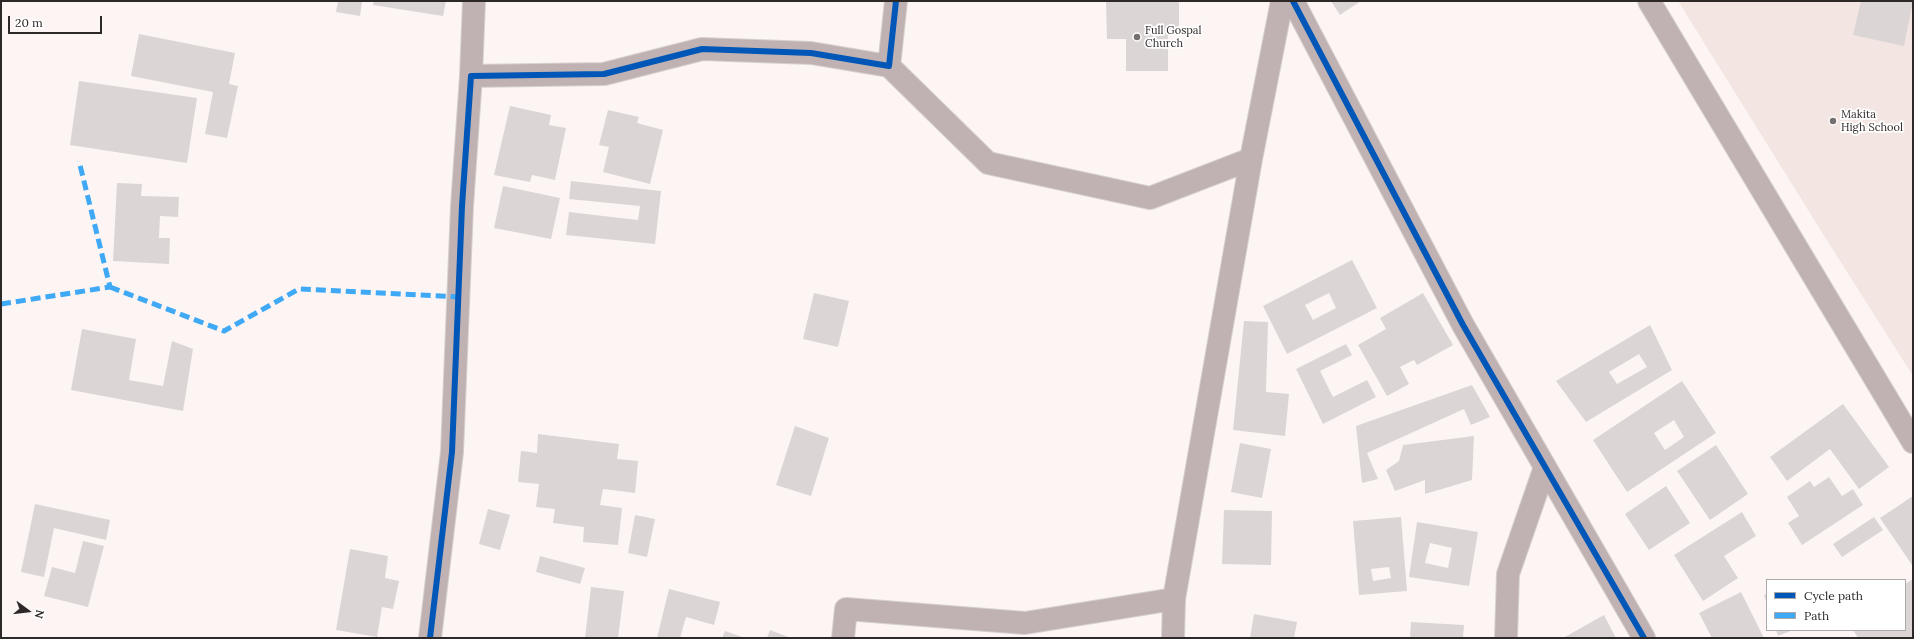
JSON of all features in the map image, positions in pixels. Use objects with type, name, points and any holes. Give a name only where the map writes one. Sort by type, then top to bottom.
[{"type":"street","points":[[430,638],[452,452],[462,206],[471,76],[474,1]]},
{"type":"street","points":[[889,66],[896,1]]},
{"type":"street","points":[[1173,638],[1174,599],[1251,159],[1282,1]]},
{"type":"street","points":[[1293,1],[1463,325],[1644,638]]},
{"type":"street","points":[[1649,1],[1913,442]]},
{"type":"street","points":[[471,76],[604,74],[702,49],[811,53],[889,66],[988,163],[1150,198],[1251,159]]},
{"type":"street","points":[[1506,638],[1508,574],[1545,467]]},
{"type":"street","points":[[843,638],[846,609],[1025,623],[1174,599]]},
{"type":"shaded area","name":"Makita High School","points":[[1678,1],[1913,1],[1913,376],[1828,242]]},
{"type":"building","points":[[338,1],[362,2],[360,16],[336,12]]},
{"type":"building","points":[[374,1],[446,1],[443,16],[373,5]]},
{"type":"building","name":"Full Gospal Church","points":[[1106,1],[1179,1],[1179,35],[1168,35],[1168,71],[1126,71],[1126,39],[1107,39]]},
{"type":"building","points":[[1331,1],[1361,1],[1340,15]]},
{"type":"building","points":[[1861,1],[1913,1],[1904,46],[1853,35]]},
{"type":"building","points":[[139,34],[235,53],[229,84],[238,86],[227,138],[205,134],[213,92],[131,76]]},
{"type":"building","points":[[79,81],[197,98],[187,163],[70,145]]},
{"type":"building","points":[[510,106],[551,115],[549,125],[566,128],[555,180],[532,175],[530,182],[494,175]]},
{"type":"building","points":[[608,110],[639,117],[637,123],[663,130],[650,184],[603,172],[609,147],[599,145]]},
{"type":"building","points":[[571,181],[661,191],[655,244],[566,235],[569,212],[638,220],[640,206],[569,199]]},
{"type":"building","points":[[117,183],[142,184],[141,196],[179,197],[178,217],[160,216],[159,238],[170,238],[169,264],[113,261]]},
{"type":"building","points":[[503,186],[560,198],[551,239],[494,228]]},
{"type":"building","points":[[1352,260],[1377,308],[1287,354],[1263,306]],"holes":[[[1329,293],[1336,308],[1313,320],[1305,305]]]},
{"type":"building","points":[[814,293],[849,301],[838,347],[803,339]]},
{"type":"building","points":[[1423,293],[1453,345],[1417,365],[1414,360],[1400,367],[1409,384],[1387,396],[1358,345],[1386,329],[1380,318]]},
{"type":"building","points":[[1244,321],[1268,322],[1266,392],[1289,394],[1285,436],[1233,430]]},
{"type":"building","points":[[1650,325],[1672,370],[1586,422],[1556,381]],"holes":[[[1639,354],[1647,367],[1617,384],[1609,372]]]},
{"type":"building","points":[[82,329],[136,339],[129,380],[163,386],[172,341],[193,349],[183,411],[71,390]]},
{"type":"building","points":[[1346,344],[1352,355],[1320,371],[1333,397],[1367,380],[1376,397],[1323,424],[1296,369]]},
{"type":"building","points":[[1682,381],[1716,433],[1627,492],[1593,440]],"holes":[[[1674,420],[1684,437],[1665,450],[1654,433]]]},
{"type":"building","points":[[1472,385],[1490,417],[1471,425],[1464,409],[1367,453],[1378,479],[1362,483],[1356,426]]},
{"type":"building","points":[[1843,404],[1889,467],[1859,489],[1830,449],[1787,481],[1770,457]]},
{"type":"building","points":[[795,426],[829,438],[811,496],[776,485]]},
{"type":"building","points":[[538,434],[619,444],[617,459],[638,461],[635,493],[603,489],[600,505],[622,508],[618,545],[583,542],[584,527],[553,523],[555,509],[536,507],[539,484],[518,482],[521,451],[537,453]]},
{"type":"building","points":[[1474,436],[1472,480],[1425,494],[1425,480],[1395,491],[1386,470],[1399,461],[1403,445]]},
{"type":"building","points":[[1240,443],[1271,449],[1262,498],[1231,492]]},
{"type":"building","points":[[1716,445],[1748,494],[1710,520],[1677,471]]},
{"type":"building","points":[[1829,477],[1842,496],[1853,489],[1863,505],[1802,545],[1788,523],[1799,516],[1787,497],[1810,481],[1814,487]]},
{"type":"building","points":[[1666,486],[1690,523],[1649,550],[1625,514]]},
{"type":"building","points":[[1913,496],[1913,564],[1912,565],[1880,518]]},
{"type":"building","points":[[35,504],[110,520],[106,540],[54,528],[44,577],[21,572]]},
{"type":"building","points":[[488,509],[510,515],[500,550],[479,544]]},
{"type":"building","points":[[1224,510],[1272,511],[1271,565],[1222,564]]},
{"type":"building","points":[[1742,512],[1756,536],[1724,556],[1738,578],[1703,601],[1674,555]]},
{"type":"building","points":[[635,515],[655,519],[647,557],[628,553]]},
{"type":"building","points":[[1401,517],[1407,591],[1359,595],[1353,521]],"holes":[[[1389,567],[1391,578],[1373,581],[1371,569]]]},
{"type":"building","points":[[1874,517],[1883,530],[1842,557],[1833,544]]},
{"type":"building","points":[[1417,522],[1478,532],[1469,586],[1409,577]],"holes":[[[1430,543],[1452,548],[1448,568],[1425,563]]]},
{"type":"building","points":[[83,541],[104,546],[88,607],[44,596],[52,567],[75,573]]},
{"type":"building","points":[[350,549],[388,556],[385,578],[399,581],[393,609],[382,607],[377,637],[336,630]]},
{"type":"building","points":[[540,556],[585,568],[580,584],[536,572]]},
{"type":"building","points":[[1913,579],[1913,638],[1858,638],[1854,631],[1906,631],[1906,583]]},
{"type":"building","points":[[591,587],[624,591],[618,638],[585,638]]},
{"type":"building","points":[[669,589],[720,602],[714,625],[686,617],[680,638],[657,638]]},
{"type":"building","points":[[1741,592],[1764,638],[1712,638],[1699,613]]},
{"type":"building","points":[[1254,614],[1297,622],[1294,638],[1250,638]]},
{"type":"building","points":[[1604,615],[1616,638],[1563,638]]},
{"type":"building","points":[[1411,622],[1464,625],[1463,638],[1410,638]]},
{"type":"building","points":[[770,630],[791,638],[767,638]]},
{"type":"building","points":[[725,631],[745,638],[722,638]]},
{"type":"building","points":[[1776,631],[1790,631],[1778,636]]},
{"type":"marked path","points":[[1,304],[110,287],[79,161]]},
{"type":"marked path","points":[[110,287],[224,331],[299,289],[459,297]]},
{"type":"cycle path","points":[[430,638],[452,452],[462,206],[471,76],[604,74],[702,49],[811,53],[889,66],[896,1]]},
{"type":"cycle path","points":[[1293,1],[1463,325],[1644,638]]},
{"type":"place","name":"Full Gospal Church","points":[[1137,37]]},
{"type":"place","name":"Makita High School","points":[[1833,121]]}]
